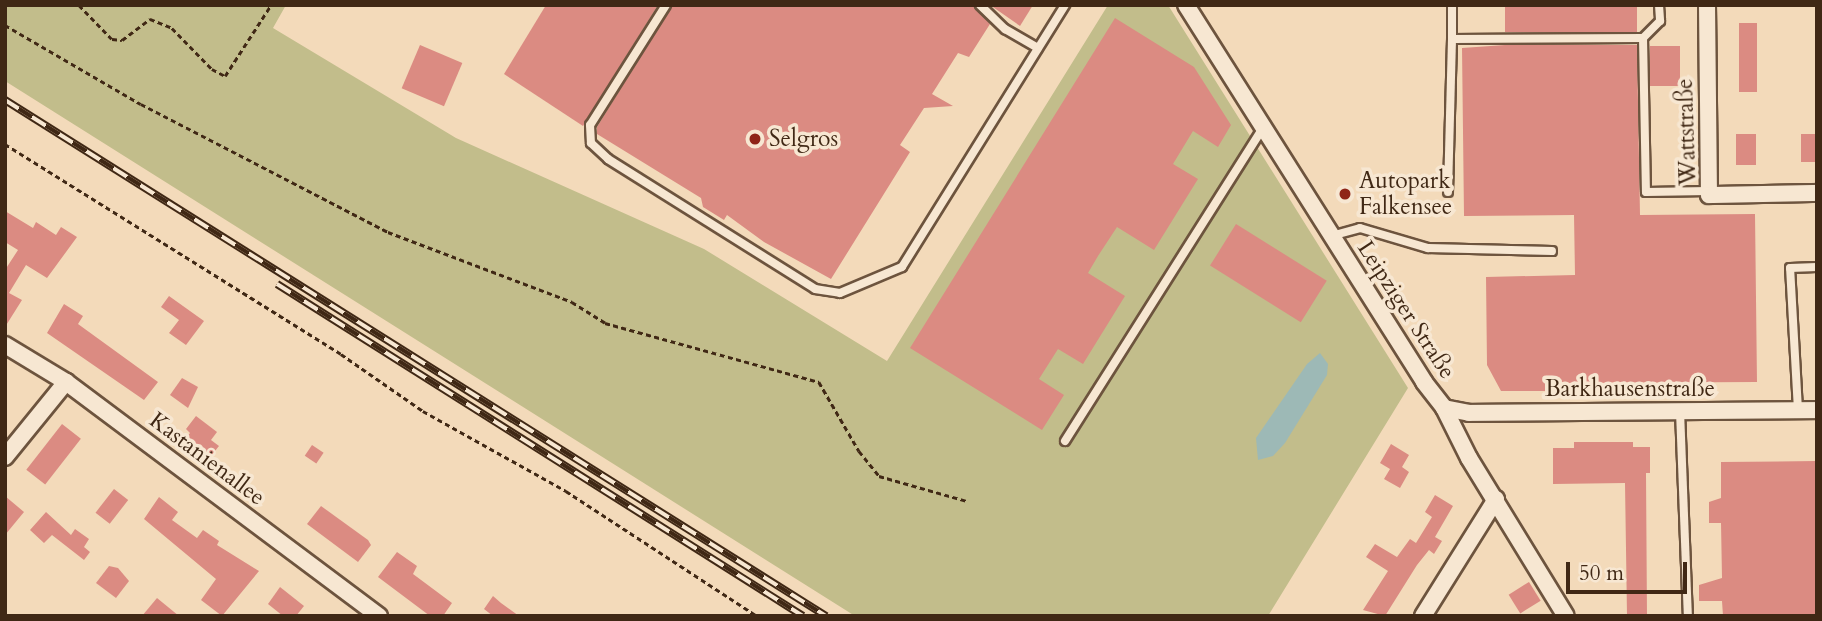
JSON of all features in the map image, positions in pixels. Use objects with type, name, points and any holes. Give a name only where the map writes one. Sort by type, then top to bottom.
[{"type":"street","name":"Leipziger Straße","points":[[1185,5],[1444,408],[1566,616]]},
{"type":"street","name":"Wattstraße","points":[[1707,5],[1709,195],[1817,193]]},
{"type":"street","name":"Kastanienallee","points":[[5,345],[66,382],[379,616]]},
{"type":"street","points":[[5,457],[66,382]]},
{"type":"street","name":"Barkhausenstraße","points":[[1444,408],[1469,413],[1817,410]]},
{"type":"street","points":[[1423,616],[1496,499]]},
{"type":"lane","points":[[666,5],[590,125],[591,144],[608,159],[815,289],[840,293],[902,267],[1065,5]]},
{"type":"lane","points":[[980,5],[1005,29],[1038,48]]},
{"type":"lane","points":[[1448,192],[1452,5]]},
{"type":"lane","points":[[1452,39],[1643,38],[1660,21],[1659,5]]},
{"type":"lane","points":[[1643,38],[1647,192],[1709,191]]},
{"type":"lane","points":[[1065,441],[1263,128]]},
{"type":"lane","points":[[1331,236],[1360,228],[1428,248],[1552,251]]},
{"type":"lane","points":[[1798,410],[1790,268],[1817,267]]},
{"type":"lane","points":[[1680,411],[1688,616]]},
{"type":"path","points":[[79,5],[112,39],[122,40],[150,19],[173,28],[212,69],[225,76],[271,5]]},
{"type":"path","points":[[5,25],[141,104],[388,232],[572,302],[606,323],[819,382],[879,476],[967,501]]},
{"type":"path","points":[[5,144],[329,347],[423,411],[566,491],[757,616]]},
{"type":"shaded area","points":[[5,5],[286,5],[273,28],[456,138],[704,249],[887,361],[1108,5],[1168,5],[1408,388],[1268,616],[855,616],[5,81]]},
{"type":"water","points":[[1320,353],[1328,364],[1327,375],[1285,443],[1273,456],[1258,460],[1256,438],[1307,364]]},
{"type":"building","points":[[546,5],[658,5],[583,126],[504,74]]},
{"type":"building","name":"Selgros","points":[[672,5],[974,5],[990,24],[969,57],[958,53],[932,94],[953,106],[924,108],[900,145],[910,152],[831,279],[764,242],[727,215],[724,220],[703,207],[701,198],[597,134],[597,127]]},
{"type":"building","points":[[990,5],[1033,5],[1020,26]]},
{"type":"building","points":[[1505,5],[1637,5],[1637,32],[1505,32]]},
{"type":"building","points":[[1115,18],[1194,67],[1231,125],[1218,147],[1193,131],[1173,164],[1198,179],[1154,250],[1117,227],[1098,256],[1088,273],[1125,296],[1083,364],[1058,349],[1039,379],[1064,395],[1042,430],[910,348]]},
{"type":"building","points":[[1739,23],[1757,23],[1757,92],[1739,92]]},
{"type":"building","points":[[420,45],[462,63],[444,106],[402,88]]},
{"type":"building","points":[[1505,45],[1637,45],[1640,215],[1755,214],[1757,382],[1576,383],[1576,391],[1501,391],[1487,365],[1486,277],[1575,275],[1574,215],[1464,216],[1462,48]]},
{"type":"building","points":[[1650,46],[1680,46],[1680,86],[1650,86]]},
{"type":"building","points":[[1736,134],[1756,134],[1756,165],[1736,165]]},
{"type":"building","points":[[1801,134],[1817,134],[1817,162],[1801,162]]},
{"type":"building","points":[[5,211],[33,228],[36,222],[56,235],[61,227],[77,237],[47,278],[26,265],[9,293],[22,300],[5,327],[5,270],[18,250],[5,242]]},
{"type":"building","points":[[1236,224],[1327,281],[1301,322],[1210,266]]},
{"type":"building","points":[[169,296],[204,321],[186,345],[169,333],[179,320],[161,307]]},
{"type":"building","points":[[64,304],[83,316],[78,324],[158,382],[144,400],[47,333]]},
{"type":"building","points":[[182,378],[198,387],[188,408],[170,395]]},
{"type":"building","points":[[196,416],[217,432],[211,440],[219,446],[211,456],[186,438],[190,433],[186,429]]},
{"type":"building","points":[[62,424],[81,439],[45,484],[26,470]]},
{"type":"building","points":[[1574,442],[1633,442],[1633,447],[1650,447],[1650,473],[1646,473],[1647,616],[1627,616],[1625,483],[1553,484],[1553,448],[1574,448]]},
{"type":"building","points":[[1391,444],[1409,455],[1402,467],[1409,472],[1400,488],[1384,479],[1390,469],[1380,463]]},
{"type":"building","points":[[312,445],[324,453],[316,464],[305,456]]},
{"type":"building","points":[[1817,461],[1817,616],[1723,616],[1722,601],[1699,601],[1699,585],[1722,578],[1721,523],[1709,523],[1709,502],[1721,498],[1721,462]]},
{"type":"building","points":[[114,489],[128,500],[110,524],[96,513]]},
{"type":"building","points":[[1435,495],[1453,506],[1435,537],[1442,541],[1434,554],[1429,550],[1417,565],[1385,616],[1363,610],[1388,571],[1366,557],[1375,544],[1397,557],[1410,539],[1416,543],[1432,517],[1425,512]]},
{"type":"building","points":[[5,496],[24,512],[5,535]]},
{"type":"building","points":[[159,497],[178,512],[172,520],[197,538],[203,530],[219,541],[217,545],[259,571],[222,616],[201,600],[216,579],[144,519]]},
{"type":"building","points":[[321,506],[368,540],[371,545],[358,562],[307,524]]},
{"type":"building","points":[[46,512],[71,535],[75,529],[89,539],[84,547],[90,552],[84,560],[52,535],[44,543],[30,530]]},
{"type":"building","points":[[397,552],[417,566],[413,574],[452,603],[443,616],[430,616],[378,577]]},
{"type":"building","points":[[109,566],[118,568],[129,581],[116,598],[96,583]]},
{"type":"building","points":[[1529,582],[1541,601],[1520,613],[1509,595]]},
{"type":"building","points":[[280,587],[304,606],[296,616],[283,616],[268,604]]},
{"type":"building","points":[[493,596],[519,616],[493,616],[484,609]]},
{"type":"building","points":[[157,598],[179,616],[142,616]]},
{"type":"railway","points":[[5,100],[826,616]]},
{"type":"railway","points":[[277,284],[803,616]]},
{"type":"place","name":"Selgros","points":[[755,139]]},
{"type":"place","name":"Autopark Falkensee","points":[[1345,194]]}]
